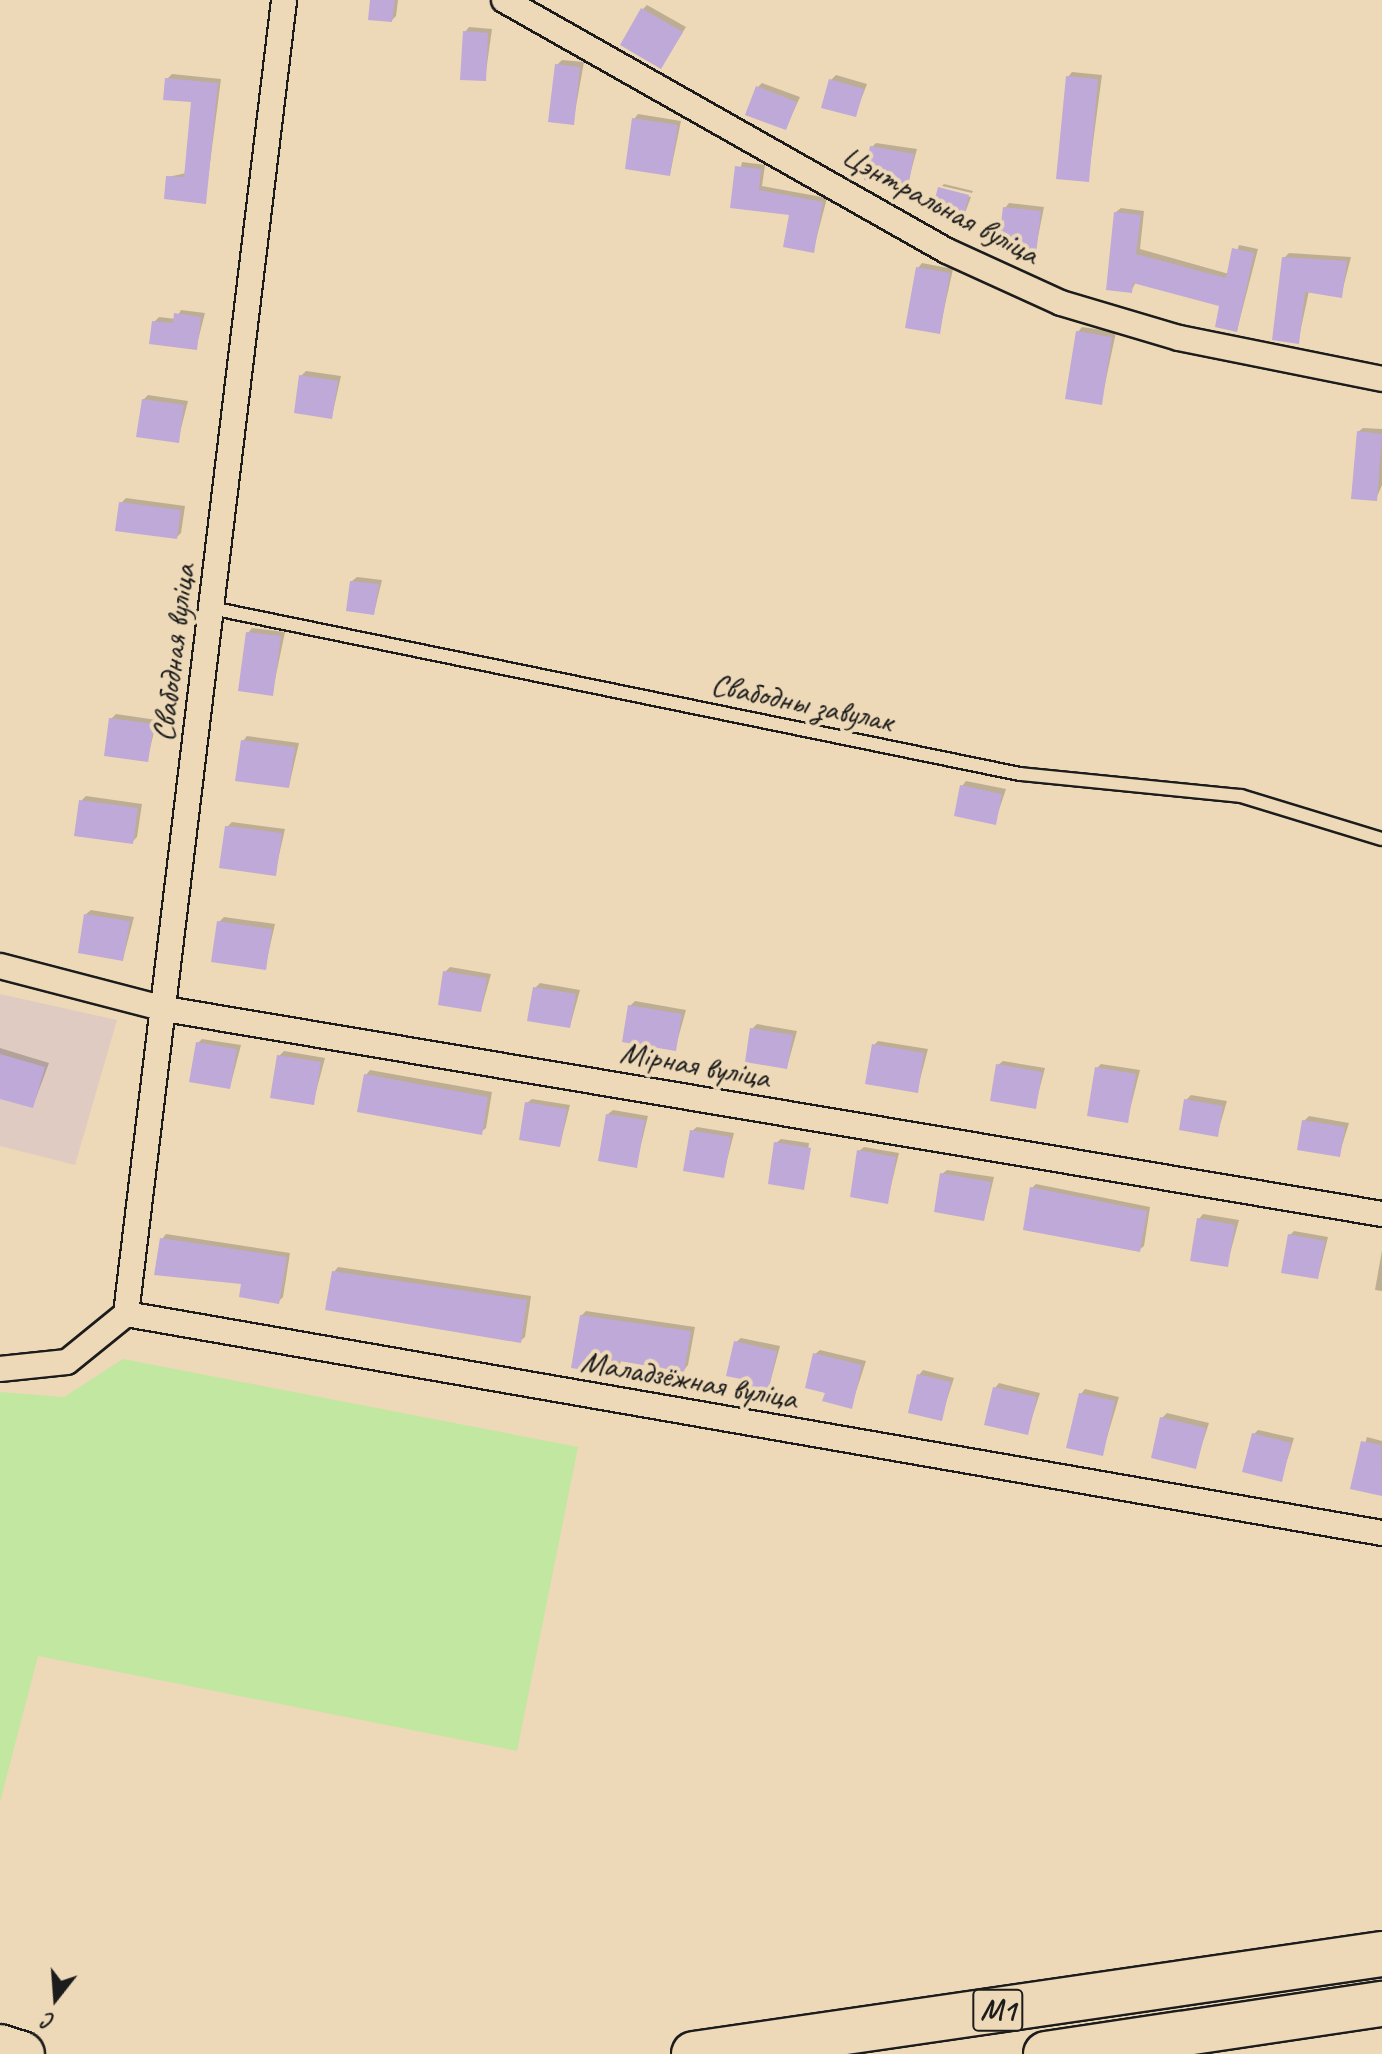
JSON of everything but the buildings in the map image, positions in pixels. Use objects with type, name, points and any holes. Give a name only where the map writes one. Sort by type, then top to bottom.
[{"type":"highway","name":"М1","points":[[694,2054],[1382,1954]]},
{"type":"highway","name":"М1","points":[[1046,2054],[1382,2004]]},
{"type":"highway","points":[[0,2047],[22,2054]]},
{"type":"street","name":"Свабодная вуліца","points":[[126,1314],[284,0]]},
{"type":"street","name":"Цэнтральная вуліца","points":[[504,0],[947,251],[1061,303],[1179,338],[1382,379]]},
{"type":"street","name":"Мірная вуліца","points":[[0,966],[165,1009],[1382,1214]]},
{"type":"street","points":[[0,1369],[67,1362],[126,1314]]},
{"type":"street","name":"Маладзёжная вуліца","points":[[126,1314],[1382,1533]]},
{"type":"lane","name":"Свабодны завулак","points":[[211,608],[1020,774],[1241,796],[1382,839]]},
{"type":"shaded area","points":[[0,994],[117,1020],[75,1165],[0,1146]]},
{"type":"green space","points":[[123,1359],[578,1447],[517,1751],[38,1656],[0,1802],[0,1392],[64,1397]]}]
